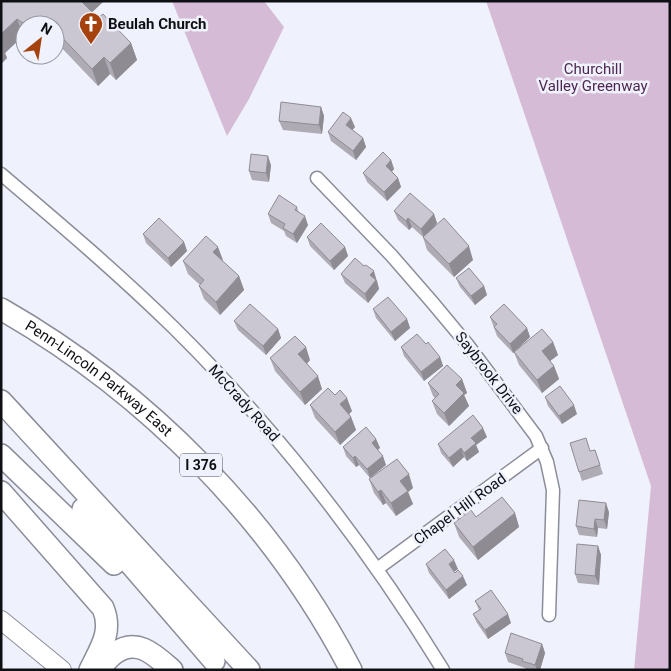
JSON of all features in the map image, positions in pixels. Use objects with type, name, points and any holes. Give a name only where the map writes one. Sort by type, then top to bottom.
[{"type":"highway","name":"Penn-Lincoln Parkway East","points":[[1,309],[49,338],[116,387],[170,434],[200,464],[238,505],[298,583],[318,612],[351,670]]},
{"type":"highway","points":[[1,401],[249,670]]},
{"type":"highway","points":[[1,414],[218,665]]},
{"type":"highway","points":[[1,455],[218,665]]},
{"type":"highway","points":[[1,492],[103,608],[108,624],[107,632],[90,670]]},
{"type":"highway","points":[[98,670],[116,652],[130,646],[145,649],[172,670]]},
{"type":"street","name":"McCrady Road","points":[[1,174],[141,297],[212,368],[287,451],[335,511],[377,569],[443,670]]},
{"type":"street","name":"Saybrook Drive","points":[[317,178],[392,256],[461,337],[528,424],[542,448],[550,476],[553,503],[549,615]]},
{"type":"street","name":"Chapel Hill Road","points":[[377,569],[542,448]]},
{"type":"street","points":[[1,620],[62,670]]},
{"type":"green space","points":[[172,1],[264,1],[284,27],[249,99],[227,136]]},
{"type":"green space","name":"Churchill Valley Greenway","points":[[486,1],[670,1],[670,670],[634,670],[651,486]]},
{"type":"building","points":[[1,1],[81,1],[98,18],[103,14],[131,43],[110,63],[104,57],[92,69],[65,41],[65,15],[15,15],[15,21],[1,34]]},
{"type":"building","points":[[281,102],[321,107],[319,125],[279,121]]},
{"type":"building","points":[[343,112],[351,118],[346,125],[363,138],[353,151],[328,132]]},
{"type":"building","points":[[383,152],[391,160],[386,166],[398,178],[384,192],[363,173]]},
{"type":"building","points":[[251,154],[268,156],[266,173],[249,171]]},
{"type":"building","points":[[410,193],[434,214],[421,229],[408,218],[406,221],[394,211]]},
{"type":"building","points":[[279,195],[297,207],[295,210],[305,216],[293,234],[283,228],[285,224],[268,214]]},
{"type":"building","points":[[159,218],[184,242],[168,258],[143,234]]},
{"type":"building","points":[[444,218],[469,246],[449,264],[423,237]]},
{"type":"building","points":[[321,223],[345,247],[330,261],[307,237]]},
{"type":"building","points":[[206,236],[218,247],[213,252],[239,276],[216,302],[199,286],[204,280],[183,261]]},
{"type":"building","points":[[355,258],[364,266],[366,265],[374,271],[370,275],[376,280],[365,294],[341,274]]},
{"type":"building","points":[[469,268],[484,286],[471,296],[456,278]]},
{"type":"building","points":[[388,297],[407,319],[391,332],[373,309]]},
{"type":"building","points":[[250,304],[278,329],[263,346],[234,321]]},
{"type":"building","points":[[504,304],[527,328],[510,344],[494,327],[497,324],[490,317]]},
{"type":"building","points":[[542,329],[553,342],[542,351],[554,366],[537,380],[514,352]]},
{"type":"building","points":[[417,334],[426,344],[428,342],[440,357],[421,372],[401,347]]},
{"type":"building","points":[[295,336],[306,347],[298,354],[318,376],[300,392],[270,358]]},
{"type":"building","points":[[447,365],[462,379],[456,385],[464,393],[444,413],[432,401],[439,394],[428,383]]},
{"type":"building","points":[[560,386],[574,405],[559,416],[545,397]]},
{"type":"building","points":[[328,388],[335,395],[340,390],[347,398],[340,404],[351,417],[335,432],[310,405]]},
{"type":"building","points":[[473,415],[483,428],[471,438],[476,443],[464,453],[461,448],[449,458],[438,444]]},
{"type":"building","points":[[366,427],[376,439],[372,443],[383,456],[367,469],[343,447]]},
{"type":"building","points":[[586,438],[590,451],[595,450],[600,465],[579,472],[570,443]]},
{"type":"building","points":[[397,459],[409,474],[400,481],[408,491],[391,503],[381,490],[378,492],[369,479]]},
{"type":"building","points":[[502,497],[515,513],[473,547],[454,523],[471,510],[476,517]]},
{"type":"building","points":[[579,500],[606,503],[604,520],[595,519],[594,529],[576,526]]},
{"type":"building","points":[[577,544],[598,546],[595,576],[575,574]]},
{"type":"building","points":[[445,549],[454,560],[449,564],[455,573],[458,570],[463,576],[446,590],[426,564]]},
{"type":"building","points":[[491,590],[508,614],[485,630],[473,614],[481,609],[475,601]]},
{"type":"building","points":[[511,633],[542,644],[535,665],[505,653]]},
{"type":"place","name":"Beulah Church","points":[[91,45]]}]
